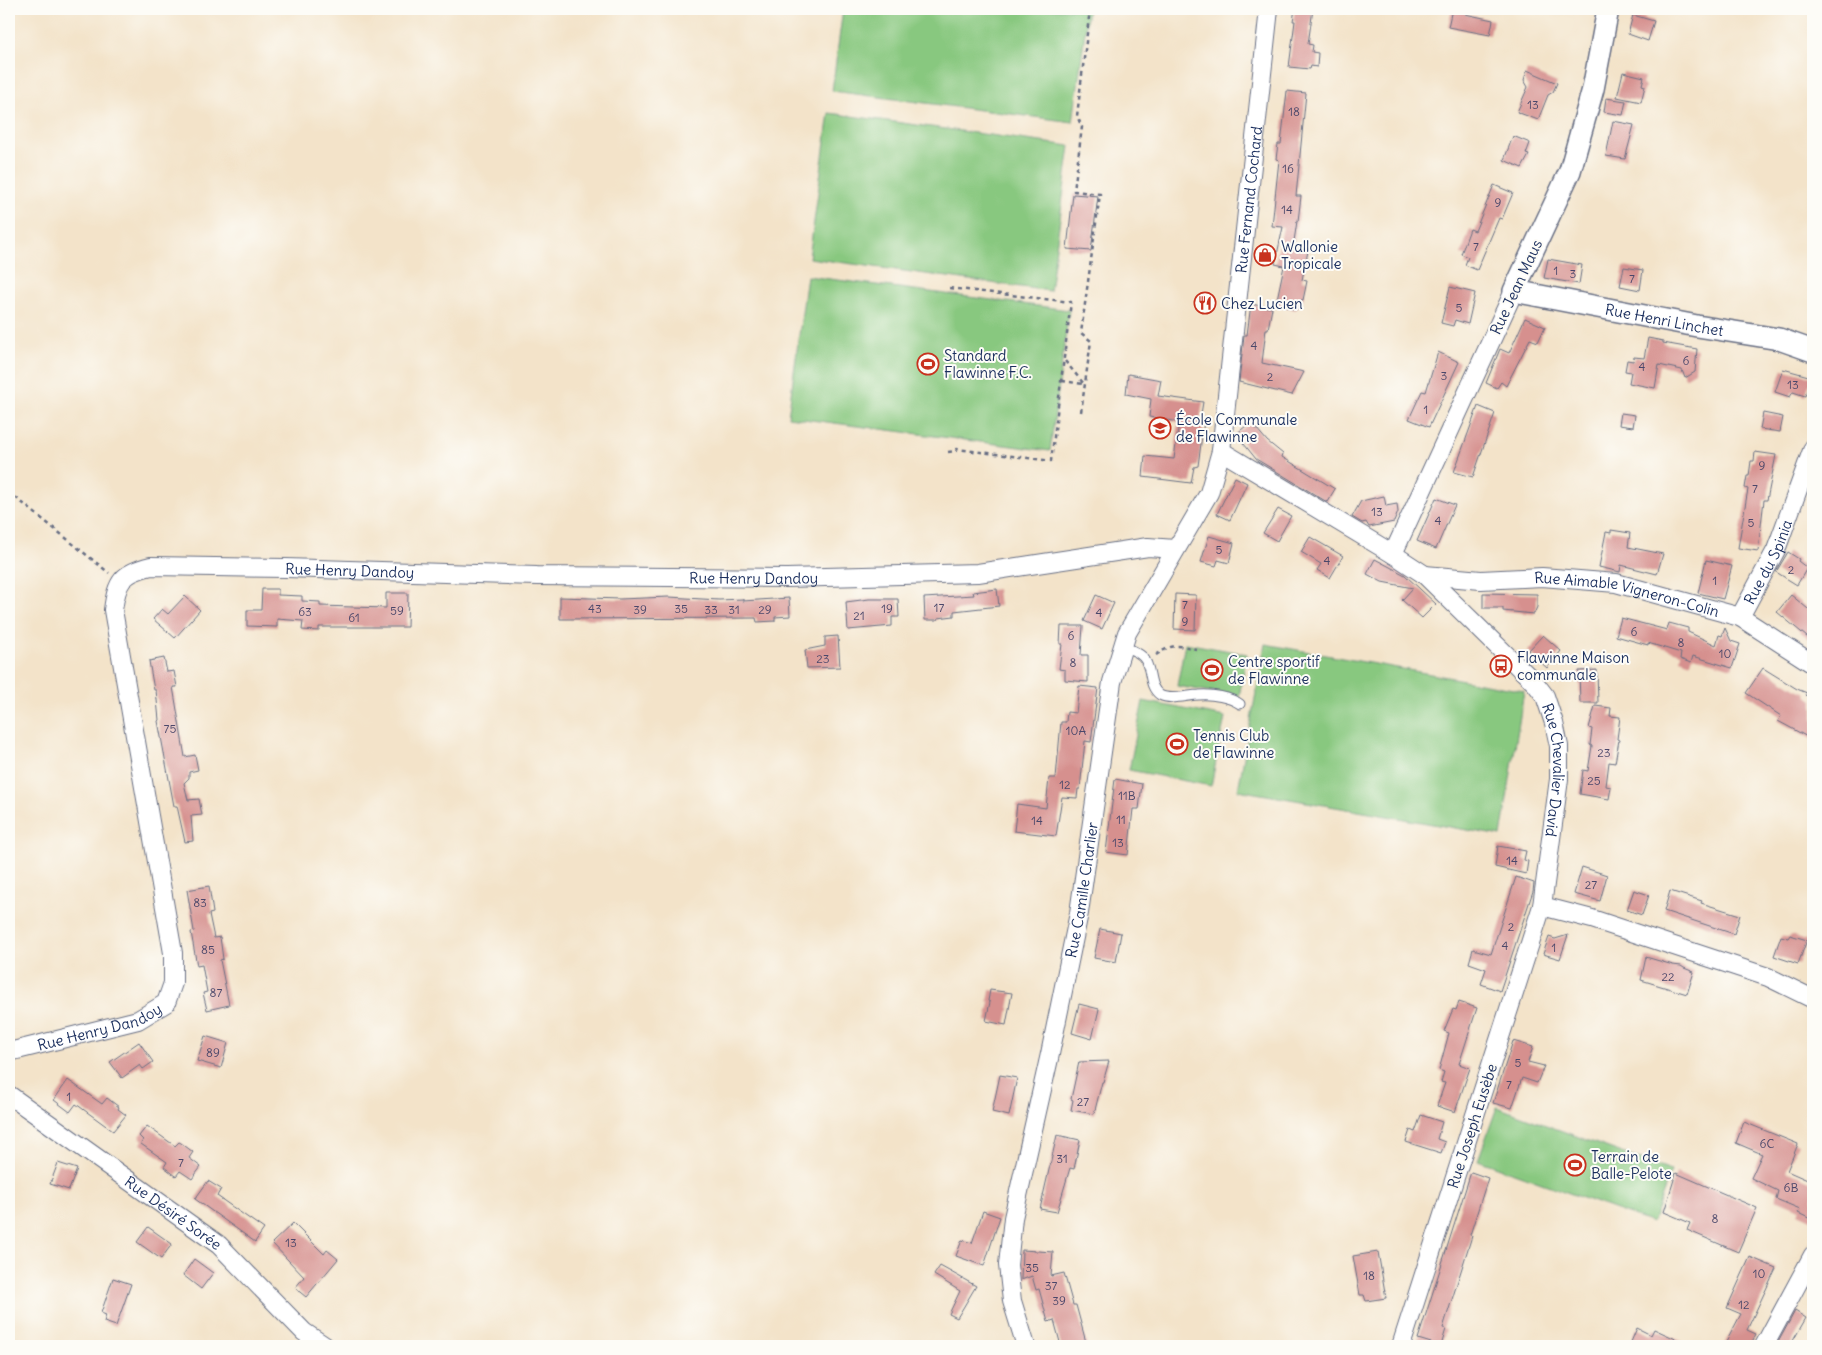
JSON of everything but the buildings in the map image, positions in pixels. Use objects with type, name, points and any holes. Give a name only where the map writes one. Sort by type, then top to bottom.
[{"type":"street","name":"Rue Fernand Cochard","points":[[1221,451],[1268,9]]},
{"type":"street","name":"Rue Jean Maus","points":[[1393,554],[1570,171],[1593,89],[1608,9]]},
{"type":"street","name":"Rue Henri Linchet","points":[[1514,291],[1697,326],[1779,339],[1813,351]]},
{"type":"street","name":"Rue du Spinia","points":[[1740,617],[1776,550],[1813,448]]},
{"type":"street","name":"Rue Camille Charlier","points":[[1026,1346],[1012,1302],[1008,1265],[1013,1218],[1079,913],[1112,682],[1127,633],[1209,493],[1221,451]]},
{"type":"street","name":"Rue Chevalier David","points":[[1221,451],[1425,575],[1535,683],[1545,696],[1559,746],[1559,779],[1542,906]]},
{"type":"street","name":"Rue Henry Dandoy","points":[[9,1052],[138,1020],[166,1003],[173,983],[173,953],[113,610],[115,594],[120,582],[132,570],[151,566],[537,576],[787,578],[978,573],[1148,547],[1175,549]]},
{"type":"street","name":"Rue Aimable Vigneron-Colin","points":[[1425,575],[1481,580],[1542,577],[1616,584],[1740,617],[1813,664]]},
{"type":"street","points":[[1542,906],[1592,919],[1768,977],[1813,999]]},
{"type":"street","name":"Rue Joseph Eusèbe","points":[[1401,1346],[1542,906]]},
{"type":"street","name":"Rue Désiré Sorée","points":[[9,1095],[219,1245],[304,1332],[325,1346]]},
{"type":"street","points":[[1764,1346],[1813,1255]]},
{"type":"lane","points":[[1122,646],[1136,651],[1147,663],[1153,686],[1160,695],[1168,698],[1202,694],[1233,699],[1240,704]]},
{"type":"path","points":[[1081,412],[1091,341],[1081,333],[1100,194],[1074,191],[1082,127],[1077,116],[1090,9]]},
{"type":"path","points":[[948,452],[956,451],[957,449],[1051,461],[1071,302],[949,288]]},
{"type":"path","points":[[1065,361],[1084,384]]},
{"type":"path","points":[[1062,381],[1084,384]]},
{"type":"path","points":[[9,492],[120,582]]},
{"type":"path","points":[[1147,663],[1175,645],[1196,649]]},
{"type":"green space","points":[[843,9],[1088,9],[1073,122],[832,91]]},
{"type":"green space","points":[[829,113],[1070,146],[1050,291],[809,258]]},
{"type":"green space","name":"Standard Flawinne F.C.","points":[[807,276],[1069,310],[1050,451],[788,417]]},
{"type":"green space","name":"Centre sportif de Flawinne","points":[[1185,643],[1247,654],[1239,697],[1177,686]]},
{"type":"green space","points":[[1265,644],[1524,691],[1501,836],[1238,790]]},
{"type":"green space","name":"Tennis Club de Flawinne","points":[[1143,701],[1225,717],[1211,786],[1129,770]]},
{"type":"green space","name":"Terrain de Balle-Pelote","points":[[1497,1107],[1671,1171],[1652,1223],[1478,1160]]},
{"type":"place","name":"Wallonie Tropicale","points":[[1265,255]]},
{"type":"place","name":"Chez Lucien","points":[[1205,303]]},
{"type":"place","name":"Standard Flawinne F.C.","points":[[928,364]]},
{"type":"place","name":"École Communale de Flawinne","points":[[1160,428]]},
{"type":"place","name":"Flawinne Maison communale","points":[[1501,666]]},
{"type":"place","name":"Centre sportif de Flawinne","points":[[1212,670]]},
{"type":"place","name":"Tennis Club de Flawinne","points":[[1177,744]]},
{"type":"place","name":"Terrain de Balle-Pelote","points":[[1575,1165]]}]
